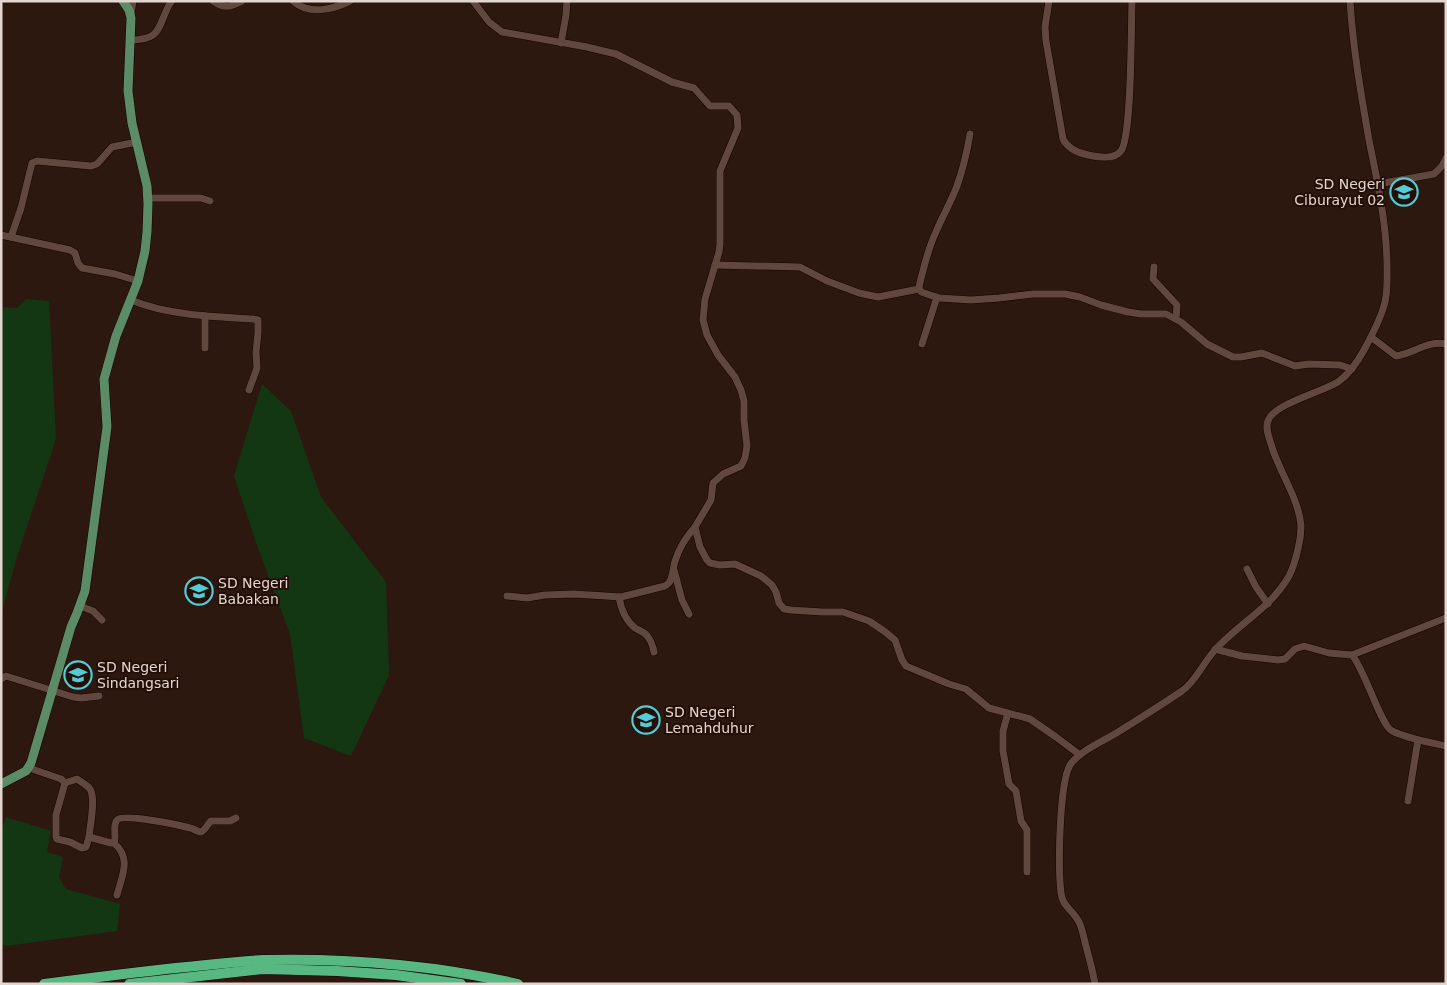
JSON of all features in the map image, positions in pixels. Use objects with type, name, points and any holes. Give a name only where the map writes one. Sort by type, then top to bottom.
[{"type":"highway","points":[[44,984],[192,966],[261,960],[337,960],[397,965],[487,977],[518,984]]},
{"type":"highway","points":[[129,984],[263,970],[336,971],[396,975],[461,984]]},
{"type":"main road","points":[[1,784],[29,768],[37,747],[71,627],[87,582],[107,427],[104,380],[116,336],[138,281],[146,245],[148,198],[146,178],[132,123],[128,91],[131,14],[123,1]]},
{"type":"street","points":[[131,14],[133,1]]},
{"type":"street","points":[[130,40],[146,39],[154,35],[172,1]]},
{"type":"street","points":[[213,1],[222,6],[228,6],[242,1]]},
{"type":"street","points":[[293,1],[302,8],[318,10],[338,6],[350,1]]},
{"type":"street","points":[[473,1],[489,22],[502,32],[587,46],[616,54],[672,82],[694,88],[710,106],[729,106],[736,113],[739,121],[738,132],[720,171],[720,248],[702,313],[707,335],[718,355],[735,377],[741,390],[744,401],[746,458],[741,466],[723,474],[712,483],[711,500],[695,527],[684,540],[670,582],[665,586],[619,597],[574,594],[550,594],[527,598],[507,596]]},
{"type":"street","points":[[561,43],[567,1]]},
{"type":"street","points":[[1049,1],[1045,27],[1046,41],[1063,139],[1067,145],[1082,154],[1105,157],[1115,155],[1122,150],[1126,135],[1130,86],[1132,1]]},
{"type":"street","points":[[1095,984],[1081,926],[1061,898],[1061,817],[1064,788],[1069,768],[1080,755],[1184,689],[1215,649],[1277,595],[1290,574],[1296,558],[1301,530],[1296,507],[1271,444],[1267,426],[1268,421],[1273,413],[1284,405],[1325,389],[1346,376],[1371,337],[1381,314],[1386,294],[1386,254],[1378,184],[1359,80],[1350,1]]},
{"type":"street","points":[[919,289],[935,234],[961,176],[970,134]]},
{"type":"street","points":[[11,237],[21,208],[32,163],[37,161],[91,166],[97,164],[112,147],[137,142]]},
{"type":"street","points":[[1378,184],[1434,174],[1442,166],[1446,158]]},
{"type":"street","points":[[148,198],[201,198],[210,201]]},
{"type":"street","points":[[1,235],[70,250],[75,253],[78,263],[82,268],[115,274],[138,281]]},
{"type":"street","points":[[715,265],[800,267],[827,281],[859,293],[878,297],[919,289]]},
{"type":"street","points":[[1154,267],[1153,279],[1177,305],[1176,318]]},
{"type":"street","points":[[919,289],[921,292],[937,297],[976,300],[1033,294],[1058,293],[1072,295],[1128,312],[1162,314],[1176,318],[1207,344],[1233,357],[1262,353],[1295,366],[1309,364],[1340,365],[1352,369]]},
{"type":"street","points":[[922,344],[937,297]]},
{"type":"street","points":[[131,300],[150,307],[205,316],[253,318],[258,320],[257,368],[249,390]]},
{"type":"street","points":[[205,316],[205,348]]},
{"type":"street","points":[[1371,337],[1396,356],[1439,342],[1446,344]]},
{"type":"street","points":[[695,527],[700,547],[707,560],[714,564],[735,564],[761,576],[772,585],[776,592],[778,603],[784,609],[843,612],[864,619],[893,638],[906,666],[966,689],[987,707],[1030,719],[1080,755]]},
{"type":"street","points":[[674,567],[682,600],[689,614]]},
{"type":"street","points":[[1247,569],[1256,587],[1268,604]]},
{"type":"street","points":[[619,597],[626,619],[634,627],[644,632],[654,652]]},
{"type":"street","points":[[80,606],[93,611],[102,620]]},
{"type":"street","points":[[1215,649],[1236,655],[1278,660],[1285,659],[1295,649],[1304,646],[1329,653],[1352,655],[1446,618]]},
{"type":"street","points":[[1352,655],[1361,668],[1383,720],[1391,731],[1418,740],[1446,746]]},
{"type":"street","points":[[1,680],[6,676],[73,698],[99,696]]},
{"type":"street","points":[[1008,713],[1003,731],[1004,751],[1009,781],[1016,791],[1020,821],[1027,830],[1026,872]]},
{"type":"street","points":[[1408,801],[1418,740]]},
{"type":"street","points":[[29,768],[61,779],[65,783]]},
{"type":"street","points":[[77,779],[91,791],[93,799],[89,837],[84,848],[56,838],[56,815],[65,783],[77,779]]},
{"type":"street","points":[[114,843],[116,839],[115,823],[121,818],[140,819],[190,828],[201,832],[211,821],[230,821],[236,818]]},
{"type":"street","points":[[89,837],[111,844],[114,843]]},
{"type":"street","points":[[114,843],[121,851],[125,860],[117,895]]},
{"type":"green space","points":[[26,299],[49,301],[56,439],[16,560],[1,615],[1,307],[17,308]]},
{"type":"green space","points":[[262,384],[291,411],[321,497],[386,582],[389,675],[351,756],[304,738],[290,634],[234,476]]},
{"type":"green space","points":[[6,817],[51,831],[47,852],[63,857],[59,877],[66,889],[120,904],[117,931],[6,946],[1,944],[1,830]]},
{"type":"place","name":"SD Negeri Ciburayut 02","points":[[1404,192]]},
{"type":"place","name":"SD Negeri Babakan","points":[[199,591]]},
{"type":"place","name":"SD Negeri Sindangsari","points":[[78,675]]},
{"type":"place","name":"SD Negeri Lemahduhur","points":[[646,720]]}]
